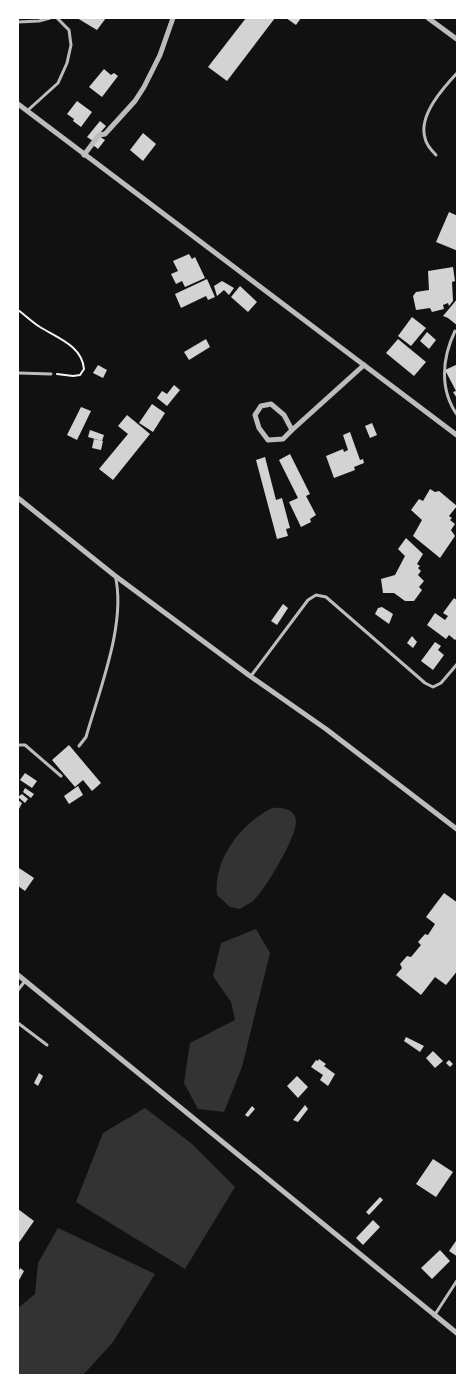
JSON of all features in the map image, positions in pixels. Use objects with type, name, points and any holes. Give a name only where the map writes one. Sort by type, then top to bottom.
[{"type":"street","points":[[84,155],[99,135],[105,134],[135,101],[160,56],[173,18]]},
{"type":"street","points":[[428,18],[458,40]]},
{"type":"street","points":[[18,104],[458,436]]},
{"type":"street","points":[[292,430],[284,415],[271,404],[261,406],[255,415],[259,428],[268,440],[283,439],[364,365]]},
{"type":"street","points":[[18,498],[114,575],[250,676],[326,729],[458,830]]},
{"type":"street","points":[[18,975],[458,1334]]},
{"type":"lane","points":[[18,22],[39,21],[50,18]]},
{"type":"lane","points":[[27,112],[58,83],[67,63],[71,45],[69,30],[57,18]]},
{"type":"lane","points":[[436,155],[424,138],[424,125],[441,89],[458,72]]},
{"type":"lane","points":[[455,331],[448,347],[444,368],[446,394],[458,416]]},
{"type":"lane","points":[[18,373],[51,374]]},
{"type":"lane","points":[[79,746],[86,737],[112,644],[117,614],[117,586],[114,575]]},
{"type":"lane","points":[[250,676],[308,600],[316,595],[326,597],[426,683],[432,686],[441,684],[458,663]]},
{"type":"lane","points":[[18,744],[25,745],[61,776]]},
{"type":"lane","points":[[18,990],[25,980]]},
{"type":"lane","points":[[18,1023],[48,1045]]},
{"type":"lane","points":[[434,1316],[458,1279]]},
{"type":"path","points":[[18,310],[38,326],[69,344],[78,352],[83,361],[84,369],[80,375],[51,374]]},
{"type":"shaded area","points":[[272,808],[288,810],[294,814],[296,822],[291,840],[272,875],[253,901],[240,909],[230,907],[217,895],[217,882],[224,856],[231,844],[250,823]]},
{"type":"shaded area","points":[[256,929],[270,953],[242,1067],[224,1112],[198,1109],[184,1083],[190,1043],[235,1020],[231,1002],[213,976],[221,943]]},
{"type":"shaded area","points":[[145,1108],[192,1144],[235,1187],[185,1269],[76,1202],[103,1133]]},
{"type":"shaded area","points":[[58,1228],[155,1274],[113,1342],[83,1375],[18,1375],[18,1308],[35,1294],[38,1263]]},
{"type":"building","points":[[77,18],[106,18],[97,30]]},
{"type":"building","points":[[246,18],[275,18],[227,81],[208,67]]},
{"type":"building","points":[[286,18],[301,18],[296,25]]},
{"type":"building","points":[[104,69],[111,75],[114,73],[118,76],[102,97],[89,87]]},
{"type":"building","points":[[77,101],[92,112],[81,127],[67,114]]},
{"type":"building","points":[[100,121],[106,126],[93,141],[87,137]]},
{"type":"building","points":[[143,133],[156,144],[143,161],[130,150]]},
{"type":"building","points":[[99,136],[105,140],[98,149],[93,145]]},
{"type":"building","points":[[449,212],[458,216],[458,251],[436,242]]},
{"type":"building","points":[[189,254],[192,259],[195,257],[205,278],[185,287],[182,281],[176,284],[171,274],[178,271],[173,261]]},
{"type":"building","points":[[453,267],[455,281],[452,282],[453,301],[449,306],[448,303],[443,305],[444,309],[432,312],[430,308],[416,310],[413,296],[416,292],[429,290],[428,271]]},
{"type":"building","points":[[207,279],[215,297],[208,300],[206,296],[181,308],[175,294]]},
{"type":"building","points":[[222,281],[234,288],[229,295],[224,290],[217,296],[214,286]]},
{"type":"building","points":[[240,286],[257,302],[248,312],[231,297]]},
{"type":"building","points":[[458,298],[458,326],[443,316]]},
{"type":"building","points":[[412,317],[426,328],[411,346],[398,336]]},
{"type":"building","points":[[427,332],[436,340],[429,349],[420,341]]},
{"type":"building","points":[[206,339],[210,347],[189,360],[184,352]]},
{"type":"building","points":[[398,339],[426,362],[414,376],[386,353]]},
{"type":"building","points":[[458,364],[458,400],[453,392],[456,391],[445,370]]},
{"type":"building","points":[[98,365],[107,370],[103,378],[93,373]]},
{"type":"building","points":[[174,385],[180,390],[167,406],[157,398],[162,391],[167,394]]},
{"type":"building","points":[[152,404],[165,413],[153,432],[139,423]]},
{"type":"building","points":[[81,407],[91,411],[77,440],[67,435]]},
{"type":"building","points":[[127,415],[150,434],[113,480],[99,469],[128,434],[118,426]]},
{"type":"building","points":[[372,423],[377,435],[370,438],[365,426]]},
{"type":"building","points":[[90,430],[104,435],[102,441],[88,437]]},
{"type":"building","points":[[350,432],[360,460],[363,459],[364,463],[354,467],[355,470],[334,478],[326,456],[343,449],[344,452],[348,450],[343,435]]},
{"type":"building","points":[[94,439],[103,441],[101,450],[92,448]]},
{"type":"building","points":[[290,454],[310,494],[306,496],[316,515],[310,519],[311,522],[301,527],[289,502],[298,498],[279,460]]},
{"type":"building","points":[[265,457],[276,500],[282,498],[290,528],[286,529],[288,536],[277,539],[256,460]]},
{"type":"building","points":[[430,489],[435,492],[439,491],[457,506],[449,516],[452,518],[450,520],[455,524],[451,530],[455,536],[440,558],[413,536],[422,520],[411,510],[419,499],[423,501]]},
{"type":"building","points":[[406,538],[423,554],[417,564],[420,566],[418,568],[421,571],[418,575],[424,581],[419,587],[422,590],[414,601],[405,601],[394,593],[383,593],[381,579],[395,575],[405,556],[398,549]]},
{"type":"building","points":[[454,598],[458,601],[458,637],[455,640],[449,635],[446,639],[427,625],[435,613],[445,620],[448,616],[443,613]]},
{"type":"building","points":[[283,604],[288,608],[277,625],[271,621]]},
{"type":"building","points":[[382,607],[393,614],[389,624],[375,614],[378,608]]},
{"type":"building","points":[[412,636],[417,642],[413,648],[407,643]]},
{"type":"building","points":[[435,642],[441,646],[438,650],[444,655],[433,670],[421,661]]},
{"type":"building","points":[[69,745],[101,783],[92,791],[83,780],[75,787],[52,760]]},
{"type":"building","points":[[25,773],[37,781],[32,788],[20,780]]},
{"type":"building","points":[[78,786],[83,795],[69,804],[64,796]]},
{"type":"building","points":[[25,788],[34,794],[31,798],[23,792]]},
{"type":"building","points":[[22,794],[28,799],[25,803],[18,797]]},
{"type":"building","points":[[18,800],[22,803],[18,811]]},
{"type":"building","points":[[19,868],[34,878],[25,891],[18,886]]},
{"type":"building","points":[[444,893],[458,903],[458,970],[446,985],[435,977],[421,995],[396,975],[402,968],[400,964],[407,956],[411,957],[421,945],[418,942],[425,934],[428,935],[435,924],[426,917]]},
{"type":"building","points":[[406,1037],[424,1046],[420,1052],[404,1041]]},
{"type":"building","points":[[433,1051],[443,1061],[435,1068],[426,1058]]},
{"type":"building","points":[[319,1059],[326,1064],[324,1066],[335,1074],[328,1086],[320,1080],[323,1075],[311,1067]]},
{"type":"building","points":[[449,1060],[453,1064],[450,1067],[446,1063]]},
{"type":"building","points":[[39,1073],[43,1076],[38,1086],[34,1083]]},
{"type":"building","points":[[297,1076],[308,1087],[298,1098],[287,1086]]},
{"type":"building","points":[[305,1105],[308,1109],[298,1122],[293,1120]]},
{"type":"building","points":[[252,1106],[255,1109],[248,1117],[245,1115]]},
{"type":"building","points":[[433,1159],[453,1172],[436,1197],[416,1184]]},
{"type":"building","points":[[380,1197],[383,1200],[369,1215],[366,1212]]},
{"type":"building","points":[[18,1209],[34,1221],[18,1244]]},
{"type":"building","points":[[373,1220],[380,1227],[363,1245],[356,1238]]},
{"type":"building","points":[[458,1238],[458,1257],[449,1251]]},
{"type":"building","points":[[440,1250],[450,1261],[432,1279],[421,1268]]},
{"type":"building","points":[[20,1268],[24,1271],[18,1282],[18,1273]]}]
